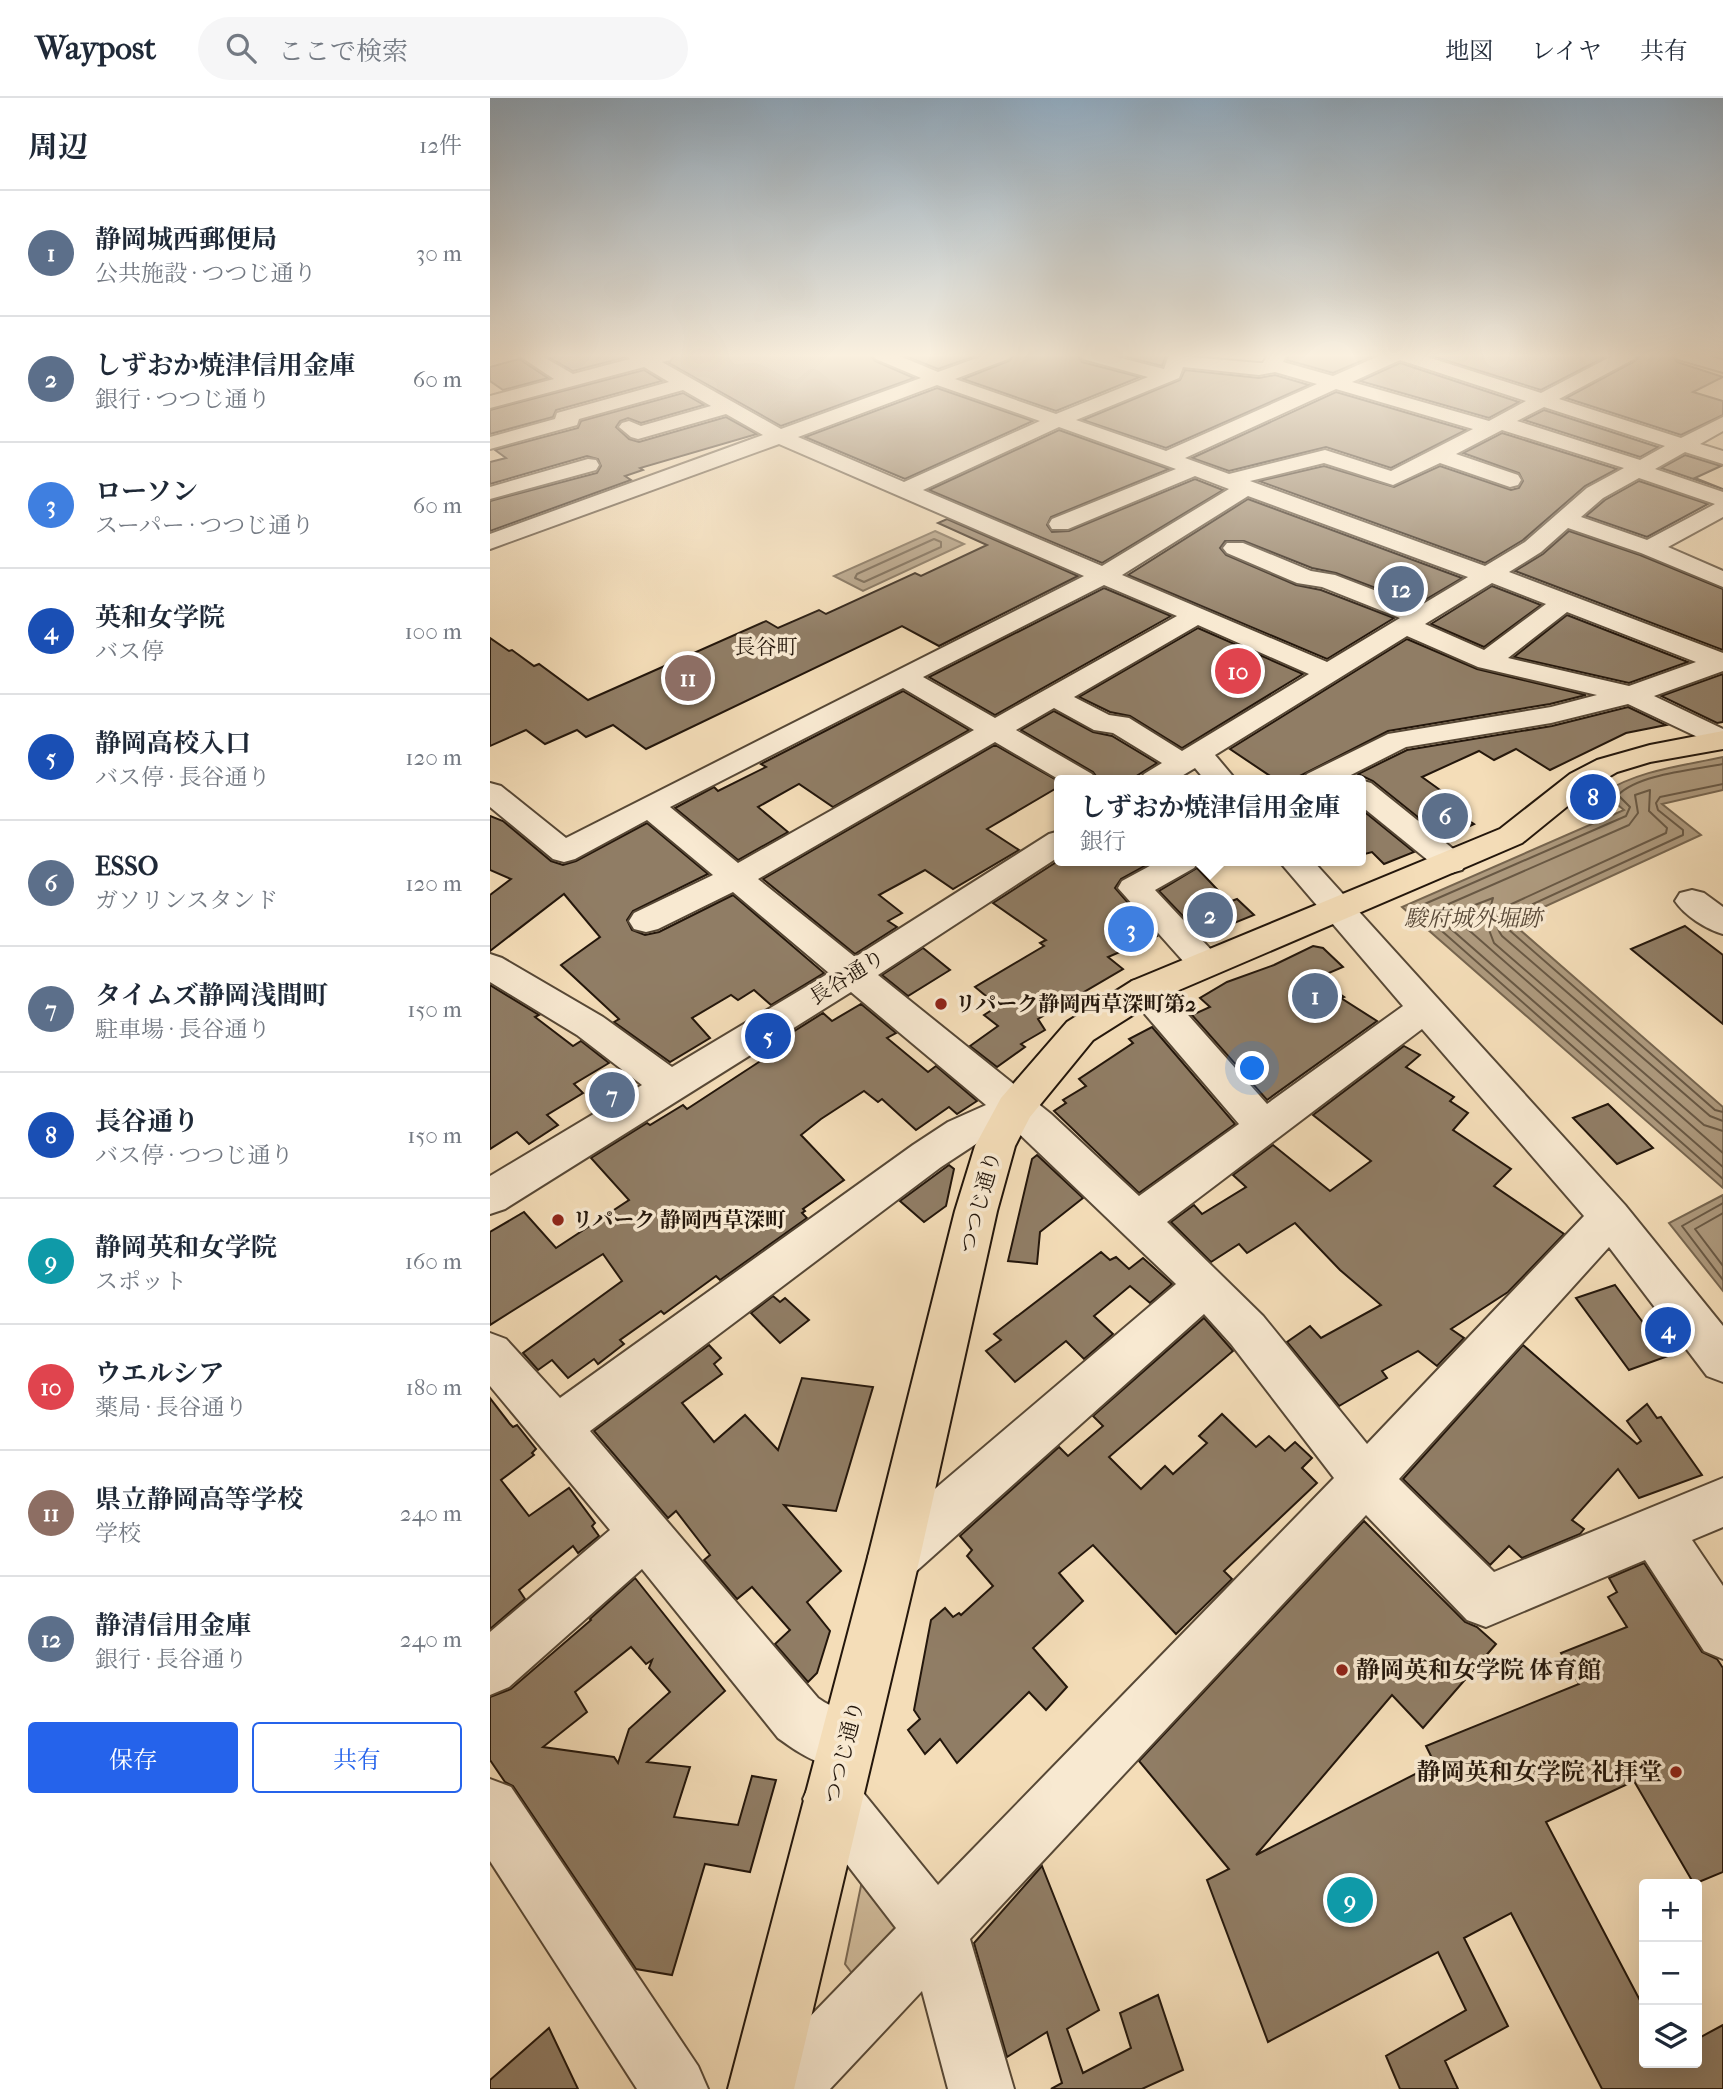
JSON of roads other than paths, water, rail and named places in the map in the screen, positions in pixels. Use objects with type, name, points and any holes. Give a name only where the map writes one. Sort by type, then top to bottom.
[{"type":"main road","name":"つつじ通り","points":[[761,2089],[894,1557],[976,1211],[995,1146],[1015,1108],[1080,1031],[1145,990],[1511,836],[1534,822],[1580,781],[1606,766],[1640,756],[1723,740]]},
{"type":"street","points":[[490,542],[750,448]]},
{"type":"street","points":[[807,448],[1330,673]]},
{"type":"street","points":[[905,490],[998,448]]},
{"type":"street","points":[[1138,448],[1722,662]]},
{"type":"street","points":[[1166,458],[1188,448]]},
{"type":"street","points":[[490,792],[564,852],[649,806],[1103,576],[1149,548],[1235,484],[1325,456],[1393,479],[1451,448]]},
{"type":"street","points":[[1571,448],[1638,468],[1723,499]]},
{"type":"street","points":[[1163,775],[1489,575],[1547,537],[1594,493],[1676,448]]},
{"type":"street","points":[[1691,448],[1723,458]]},
{"type":"street","points":[[1438,455],[1510,480]]},
{"type":"street","points":[[491,492],[580,458],[627,492]]},
{"type":"street","points":[[1099,528],[1067,521],[1194,469]]},
{"type":"street","points":[[1362,489],[1385,476]]},
{"type":"street","points":[[491,492],[534,526]]},
{"type":"street","points":[[1314,514],[1338,502]]},
{"type":"street","points":[[1649,548],[1723,508]]},
{"type":"street","points":[[1566,520],[1649,548],[1723,580]]},
{"type":"street","points":[[1124,538],[1149,548]]},
{"type":"street","points":[[1235,548],[1306,578],[1326,580],[1413,621],[1486,661],[1631,695],[1723,740]]},
{"type":"street","points":[[1486,661],[1564,602]]},
{"type":"street","points":[[646,921],[737,877],[1196,616]]},
{"type":"street","points":[[1348,775],[1398,740],[1551,715],[1631,695],[1722,662]]},
{"type":"street","points":[[903,677],[1073,775]]},
{"type":"street","points":[[1054,697],[1104,724],[1119,724],[1190,759],[1214,775]]},
{"type":"street","points":[[1366,799],[1451,863]]},
{"type":"street","points":[[649,806],[1037,1125],[1138,1220],[1247,1330],[1366,1480],[1486,1601],[1723,1502]]},
{"type":"street","points":[[490,831],[516,813]]},
{"type":"street","name":"長谷通り","points":[[490,1197],[855,973],[1054,844]]},
{"type":"street","points":[[1174,866],[1134,888],[1204,963]]},
{"type":"street","points":[[1301,866],[1610,1217],[1723,1361]]},
{"type":"street","points":[[1692,901],[1723,923]]},
{"type":"street","points":[[499,983],[590,1026],[669,1085]]},
{"type":"street","points":[[1145,990],[1264,1126]]},
{"type":"street","points":[[1138,1220],[1425,1008]]},
{"type":"street","points":[[557,1428],[927,1156],[962,1133],[1015,1108]]},
{"type":"street","points":[[785,2089],[1366,1480],[1610,1217]]},
{"type":"street","points":[[894,1557],[1205,1286]]},
{"type":"street","points":[[490,1353],[557,1428],[797,1718],[823,1736],[847,1738]]},
{"type":"street","points":[[1655,1530],[1723,1632]]},
{"type":"street","points":[[490,1668],[645,1534]]},
{"type":"street","points":[[832,1799],[937,1932],[981,2089]]},
{"type":"street","points":[[490,1808],[675,2089]]},
{"type":"water","points":[[935,531],[964,544],[863,591],[834,576]]},
{"type":"water","name":"駿府城外堀跡","points":[[1723,757],[1723,790],[1662,804],[1701,835],[1511,922],[1723,1107],[1723,1188],[1402,907],[1624,810],[1603,793],[1617,785],[1661,770]]},
{"type":"water","points":[[1723,1195],[1723,1291],[1669,1223]]},
{"type":"place","name":"静清信用金庫","points":[[1401,589]]},
{"type":"place","name":"ウエルシア","points":[[1238,671]]},
{"type":"place","name":"県立静岡高等学校","points":[[688,678]]},
{"type":"place","name":"長谷通り","points":[[1593,797]]},
{"type":"place","name":"ESSO","points":[[1445,816]]},
{"type":"place","name":"しずおか焼津信用金庫","points":[[1210,915]]},
{"type":"place","name":"ローソン","points":[[1131,929]]},
{"type":"place","name":"静岡城西郵便局","points":[[1315,996]]},
{"type":"place","name":"リパーク静岡西草深町第2","points":[[941,1004]]},
{"type":"place","name":"静岡高校入口","points":[[768,1036]]},
{"type":"place","name":"タイムズ静岡浅間町","points":[[612,1095]]},
{"type":"place","name":"リパーク 静岡西草深町","points":[[558,1220]]},
{"type":"place","name":"英和女学院","points":[[1668,1330]]},
{"type":"place","name":"静岡英和女学院 体育館","points":[[1342,1670]]},
{"type":"place","name":"静岡英和女学院 礼拝堂","points":[[1676,1772]]},
{"type":"place","name":"静岡英和女学院","points":[[1350,1900]]},
{"type":"district","name":"長谷町","points":[[766,647]]}]
